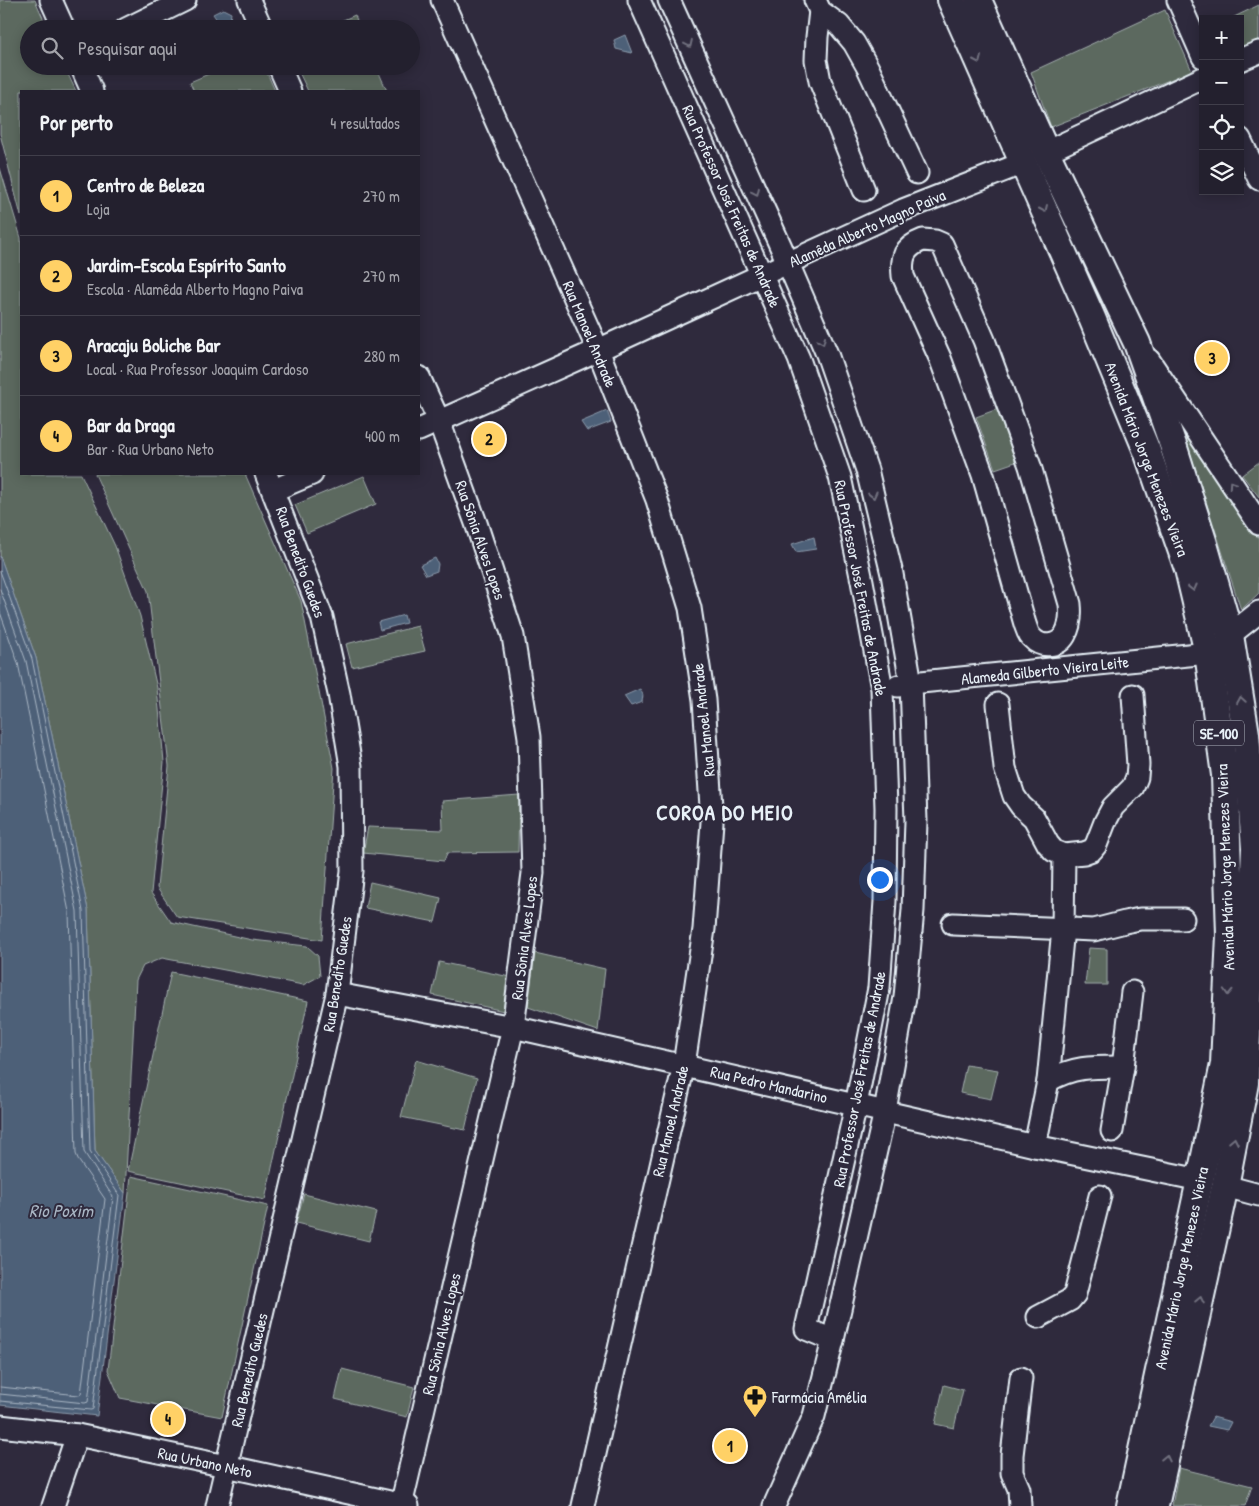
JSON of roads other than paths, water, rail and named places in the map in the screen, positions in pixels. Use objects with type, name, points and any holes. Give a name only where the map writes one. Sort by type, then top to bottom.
[{"type":"main road","name":"Avenida Mário Jorge Menezes Vieira","points":[[951,0],[977,28],[1035,158],[1092,318],[1147,451],[1188,570],[1208,653],[1225,775],[1230,935],[1224,1064],[1213,1183],[1155,1506]]},
{"type":"main road","name":"Avenida Mário Jorge Menezes Vieira","points":[[977,28],[978,0]]},
{"type":"main road","name":"Avenida Mário Jorge Menezes Vieira","points":[[1035,158],[1137,343],[1173,444],[1230,636],[1246,734],[1255,848],[1245,1084],[1213,1183],[1130,1506]]},
{"type":"main road","points":[[1224,1064],[1230,1073],[1245,1084]]},
{"type":"street","points":[[51,0],[60,20]]},
{"type":"street","points":[[144,20],[185,0]]},
{"type":"street","points":[[249,0],[258,20]]},
{"type":"street","name":"Rua Manoel Andrade","points":[[442,0],[598,350],[657,500],[690,608],[704,700],[712,822],[704,929],[684,1065],[583,1506]]},
{"type":"street","name":"Rua Professor José Freitas de Andrade","points":[[639,0],[799,359],[840,477],[882,689],[886,808],[885,901],[880,988],[806,1329],[833,1340]]},
{"type":"street","name":"Rua Professor José Freitas de Andrade","points":[[669,0],[827,354],[867,470],[892,574],[911,683],[916,821],[913,910],[905,998],[884,1111],[833,1340],[814,1416],[774,1506]]},
{"type":"street","points":[[1178,0],[1199,48]]},
{"type":"street","points":[[817,5],[839,25],[854,43],[868,68],[917,174]]},
{"type":"street","points":[[817,5],[816,60],[820,81],[864,190]]},
{"type":"street","points":[[1244,58],[1259,52]]},
{"type":"street","points":[[85,75],[92,90]]},
{"type":"street","points":[[283,75],[290,90]]},
{"type":"street","name":"Alamêda Alberto Magno Paiva","points":[[420,430],[903,210],[1035,158],[1199,80]]},
{"type":"street","points":[[1244,147],[1259,179]]},
{"type":"street","points":[[923,240],[942,244],[984,340],[1030,466],[1072,615],[1065,636],[1056,644],[1047,646],[1039,644],[1030,637],[983,475],[940,358],[903,276],[902,263],[905,253],[913,244],[923,240]]},
{"type":"street","points":[[1137,343],[1259,524]]},
{"type":"street","name":"Rua Sônia Alves Lopes","points":[[403,1505],[513,1026],[533,873],[529,737],[513,636],[476,523],[439,421],[420,379]]},
{"type":"street","points":[[270,482],[307,475]]},
{"type":"street","name":"Rua Benedito Guedes","points":[[217,1506],[337,994],[352,871],[352,766],[339,694],[322,617],[270,482]]},
{"type":"street","points":[[1230,636],[1259,612]]},
{"type":"street","points":[[1056,644],[1068,666]]},
{"type":"street","name":"Alameda Gilberto Vieira Leite","points":[[882,689],[911,683],[1208,653]]},
{"type":"street","points":[[998,704],[1004,768],[1012,790],[1022,806],[1034,818],[1048,844],[1054,851],[1064,855],[1084,854],[1092,850],[1096,845],[1113,807],[1133,787],[1137,777],[1138,764],[1133,695]]},
{"type":"street","points":[[1034,1146],[1048,1081],[1062,929],[1064,855]]},
{"type":"street","points":[[953,924],[1094,930],[1140,919],[1183,919]]},
{"type":"street","points":[[1112,1131],[1123,1067],[1132,992]]},
{"type":"street","name":"Rua Pedro Mandarino","points":[[337,994],[513,1026],[1034,1146],[1213,1183],[1259,1195]]},
{"type":"street","points":[[1048,1081],[1071,1070],[1088,1067],[1123,1067]]},
{"type":"street","points":[[1038,1317],[1070,1300],[1075,1294],[1100,1196]]},
{"type":"street","points":[[1020,1506],[1019,1489],[1012,1473],[1012,1455],[1021,1378]]},
{"type":"street","name":"Rua Urbano Neto","points":[[0,1426],[77,1435],[403,1505]]},
{"type":"street","points":[[53,1506],[77,1435]]},
{"type":"water","points":[[223,9],[231,13],[230,20],[217,20],[213,14]]},
{"type":"water","points":[[625,35],[632,53],[616,49],[614,40]]},
{"type":"water","points":[[607,411],[611,422],[587,431],[581,422]]},
{"type":"water","points":[[814,537],[816,549],[796,552],[792,544]]},
{"type":"water","name":"Rio Poxim","points":[[0,556],[36,658],[88,910],[95,1151],[125,1193],[97,1416],[0,1405]]},
{"type":"water","points":[[435,558],[438,564],[437,571],[426,575],[420,565]]},
{"type":"water","points":[[404,615],[406,623],[380,630],[378,622]]},
{"type":"water","points":[[640,689],[643,695],[642,702],[631,706],[624,696]]},
{"type":"water","points":[[1213,1417],[1231,1422],[1227,1430],[1208,1426]]},
{"type":"place","name":"Aracaju Boliche Bar","points":[[1212,358]]},
{"type":"place","name":"Jardim-Escola Espírito Santo","points":[[489,439]]},
{"type":"place","name":"Farmácia Amélia","points":[[755,1418]]},
{"type":"place","name":"Bar da Draga","points":[[168,1419]]},
{"type":"place","name":"Centro de Beleza","points":[[730,1446]]},
{"type":"district","name":"COROA DO MEIO","points":[[725,812]]}]
